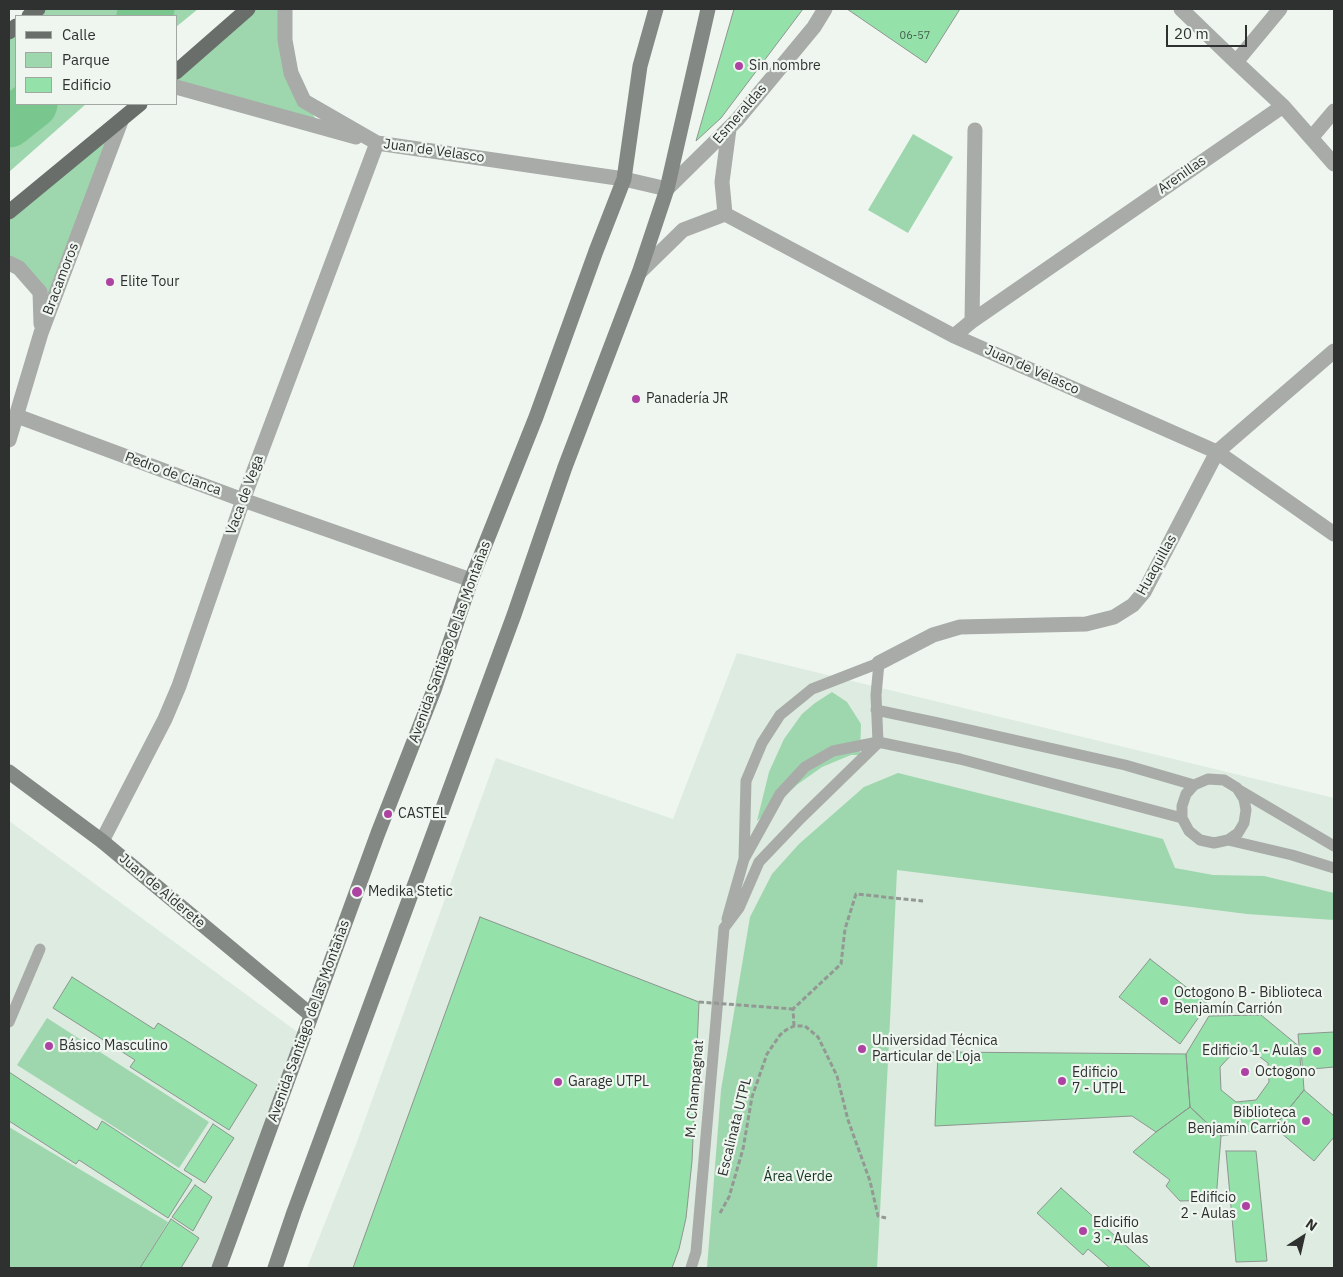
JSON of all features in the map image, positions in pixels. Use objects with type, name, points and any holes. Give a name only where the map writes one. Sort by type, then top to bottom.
[{"type":"main road","points":[[178,70],[248,9]]},
{"type":"main road","name":"Avenida Santiago de las Montañas","points":[[219,1268],[378,833],[434,690],[471,580],[536,417],[624,179],[640,66],[656,9]]},
{"type":"main road","points":[[275,1268],[514,615],[565,467],[639,273],[667,190],[708,9]]},
{"type":"main road","points":[[9,212],[139,105]]},
{"type":"main road","name":"Juan de Alderete","points":[[9,772],[102,841],[311,1014]]},
{"type":"street","name":"Juan de Velasco","points":[[286,9],[285,40],[291,72],[304,101],[377,143],[624,179],[667,190]]},
{"type":"street","name":"Esmeraldas","points":[[667,190],[729,129],[814,27],[825,9]]},
{"type":"street","points":[[1181,9],[1283,106],[1334,164]]},
{"type":"street","points":[[1236,62],[1280,9]]},
{"type":"street","points":[[178,88],[377,143]]},
{"type":"street","name":"Arenillas","points":[[954,336],[972,321],[1283,106]]},
{"type":"street","points":[[1312,137],[1334,111]]},
{"type":"street","name":"Bracamoros","points":[[9,440],[41,333],[121,121]]},
{"type":"street","points":[[639,273],[684,230],[725,214],[722,182],[729,129]]},
{"type":"street","points":[[972,321],[974,130]]},
{"type":"street","name":"Vaca de Vega","points":[[102,841],[172,702],[243,500],[377,143]]},
{"type":"street","name":"Juan de Velasco","points":[[725,214],[954,336],[1217,452],[1334,534]]},
{"type":"street","points":[[9,263],[19,268],[40,292],[41,333]]},
{"type":"street","name":"Huaquillas","points":[[879,663],[932,635],[960,628],[1086,624],[1114,616],[1133,605],[1144,592],[1217,452],[1334,351]]},
{"type":"street","name":"Pedro de Cianca","points":[[17,416],[243,500],[471,580]]},
{"type":"lane","points":[[724,928],[739,908],[759,862],[878,742],[876,695],[879,663]]},
{"type":"lane","name":"M. Champagnat","points":[[691,1268],[696,1252],[724,928],[744,859],[746,781],[762,742],[780,715],[812,689],[879,663]]},
{"type":"lane","points":[[876,710],[938,722],[1125,765],[1194,785]]},
{"type":"lane","points":[[744,859],[780,794],[805,767],[833,751],[878,742],[960,759],[1182,818]]},
{"type":"lane","points":[[1237,788],[1244,799],[1246,810],[1244,823],[1238,833],[1228,840],[1214,843],[1200,840],[1189,831],[1182,818],[1182,806],[1186,794],[1194,785],[1208,779],[1224,780],[1334,846]]},
{"type":"lane","points":[[1228,840],[1334,867]]},
{"type":"lane","points":[[9,1022],[40,949]]},
{"type":"path","points":[[699,1002],[793,1009],[841,964],[845,929],[856,894],[923,901]]},
{"type":"path","points":[[793,1009],[794,1026],[805,1026],[818,1037],[837,1076],[848,1120],[870,1181],[878,1216],[886,1218]]},
{"type":"path","name":"Escalinata UTPL","points":[[715,1220],[729,1197],[743,1149],[752,1097],[767,1054],[780,1035],[794,1026]]},
{"type":"shaded area","name":"Universidad Técnica Particular de Loja","points":[[737,653],[1334,798],[1334,1268],[307,1268],[355,1147],[496,758],[673,819]]},
{"type":"shaded area","points":[[9,821],[307,1039],[226,1268],[9,1268]]},
{"type":"green space","points":[[44,9],[198,9],[178,25],[178,15],[36,15]]},
{"type":"green space","points":[[248,9],[285,9],[304,101],[322,128],[178,88],[178,70]]},
{"type":"green space","points":[[15,32],[15,105],[85,105],[9,172],[9,37]]},
{"type":"green space","points":[[121,121],[41,333],[40,292],[9,263],[9,212]]},
{"type":"green space","points":[[913,134],[953,157],[908,233],[868,210]]},
{"type":"green space","points":[[832,692],[847,702],[861,724],[860,755],[851,755],[822,767],[798,784],[757,821],[769,772],[784,739],[802,714]]},
{"type":"green space","name":"Área Verde","points":[[898,773],[1163,839],[1175,868],[1213,875],[1264,876],[1334,893],[1334,920],[1247,914],[897,870],[877,1268],[707,1268],[721,1090],[750,917],[772,874],[799,844],[864,787]]},
{"type":"green space","points":[[47,1018],[209,1122],[179,1168],[17,1065]]},
{"type":"green space","points":[[9,1127],[168,1222],[140,1268],[9,1268]]},
{"type":"building","name":"Sin nombre","points":[[734,9],[803,9],[721,118],[696,141]]},
{"type":"building","points":[[847,9],[960,9],[926,63]]},
{"type":"building","name":"Garage UTPL","points":[[480,917],[699,1002],[692,1161],[686,1218],[679,1249],[672,1268],[353,1268]]},
{"type":"building","name":"Octogono B - Biblioteca Benjamín Carrión","points":[[1150,959],[1208,1004],[1180,1044],[1119,997]]},
{"type":"building","points":[[72,977],[154,1029],[158,1023],[257,1085],[229,1130],[130,1067],[135,1060],[53,1008]]},
{"type":"building","name":"Octogono","points":[[1261,1015],[1301,1048],[1304,1090],[1274,1127],[1221,1136],[1190,1107],[1186,1054],[1209,1016]]},
{"type":"building","name":"Edificio 1 - Aulas","points":[[1334,1032],[1334,1067],[1301,1070],[1298,1034]]},
{"type":"building","points":[[1252,1051],[1268,1063],[1269,1082],[1256,1100],[1236,1102],[1221,1090],[1220,1067],[1234,1052]]},
{"type":"building","name":"Edificio 7 - UTPL","points":[[938,1052],[1186,1054],[1190,1107],[1156,1132],[1132,1116],[935,1126]]},
{"type":"building","points":[[9,1072],[97,1130],[102,1121],[192,1180],[168,1218],[79,1160],[76,1164],[9,1121]]},
{"type":"building","name":"Biblioteca Benjamín Carrión","points":[[1304,1090],[1334,1116],[1334,1137],[1314,1161],[1274,1127]]},
{"type":"building","points":[[1190,1107],[1221,1136],[1216,1200],[1180,1201],[1166,1186],[1170,1180],[1133,1152]]},
{"type":"building","points":[[213,1124],[234,1138],[205,1183],[184,1170]]},
{"type":"building","name":"Edificio 2 - Aulas","points":[[1226,1151],[1256,1151],[1267,1261],[1236,1262]]},
{"type":"building","points":[[195,1185],[212,1197],[193,1231],[172,1217]]},
{"type":"building","name":"Edicifio 3 - Aulas","points":[[1061,1188],[1151,1268],[1110,1268],[1088,1249],[1083,1255],[1037,1213]]},
{"type":"building","points":[[171,1219],[199,1238],[181,1268],[140,1268]]},
{"type":"waterway","points":[[142,15],[150,9]]},
{"type":"waterway","points":[[9,123],[32,105]]},
{"type":"place","name":"Sin nombre","points":[[739,66]]},
{"type":"place","name":"Elite Tour","points":[[110,282]]},
{"type":"place","name":"Panadería JR","points":[[636,399]]},
{"type":"place","name":"CASTEL","points":[[388,814]]},
{"type":"place","name":"Medika Stetic","points":[[357,892]]},
{"type":"place","name":"Octogono B - Biblioteca Benjamín Carrión","points":[[1164,1001]]},
{"type":"place","name":"Básico Masculino","points":[[49,1046]]},
{"type":"place","name":"Universidad Técnica Particular de Loja","points":[[862,1049]]},
{"type":"place","name":"Edificio 1 - Aulas","points":[[1317,1051]]},
{"type":"place","name":"Octogono","points":[[1245,1072]]},
{"type":"place","name":"Edificio 7 - UTPL","points":[[1062,1081]]},
{"type":"place","name":"Garage UTPL","points":[[558,1082]]},
{"type":"place","name":"Biblioteca Benjamín Carrión","points":[[1306,1121]]},
{"type":"place","name":"Edificio 2 - Aulas","points":[[1246,1206]]},
{"type":"place","name":"Edicifio 3 - Aulas","points":[[1083,1231]]}]
